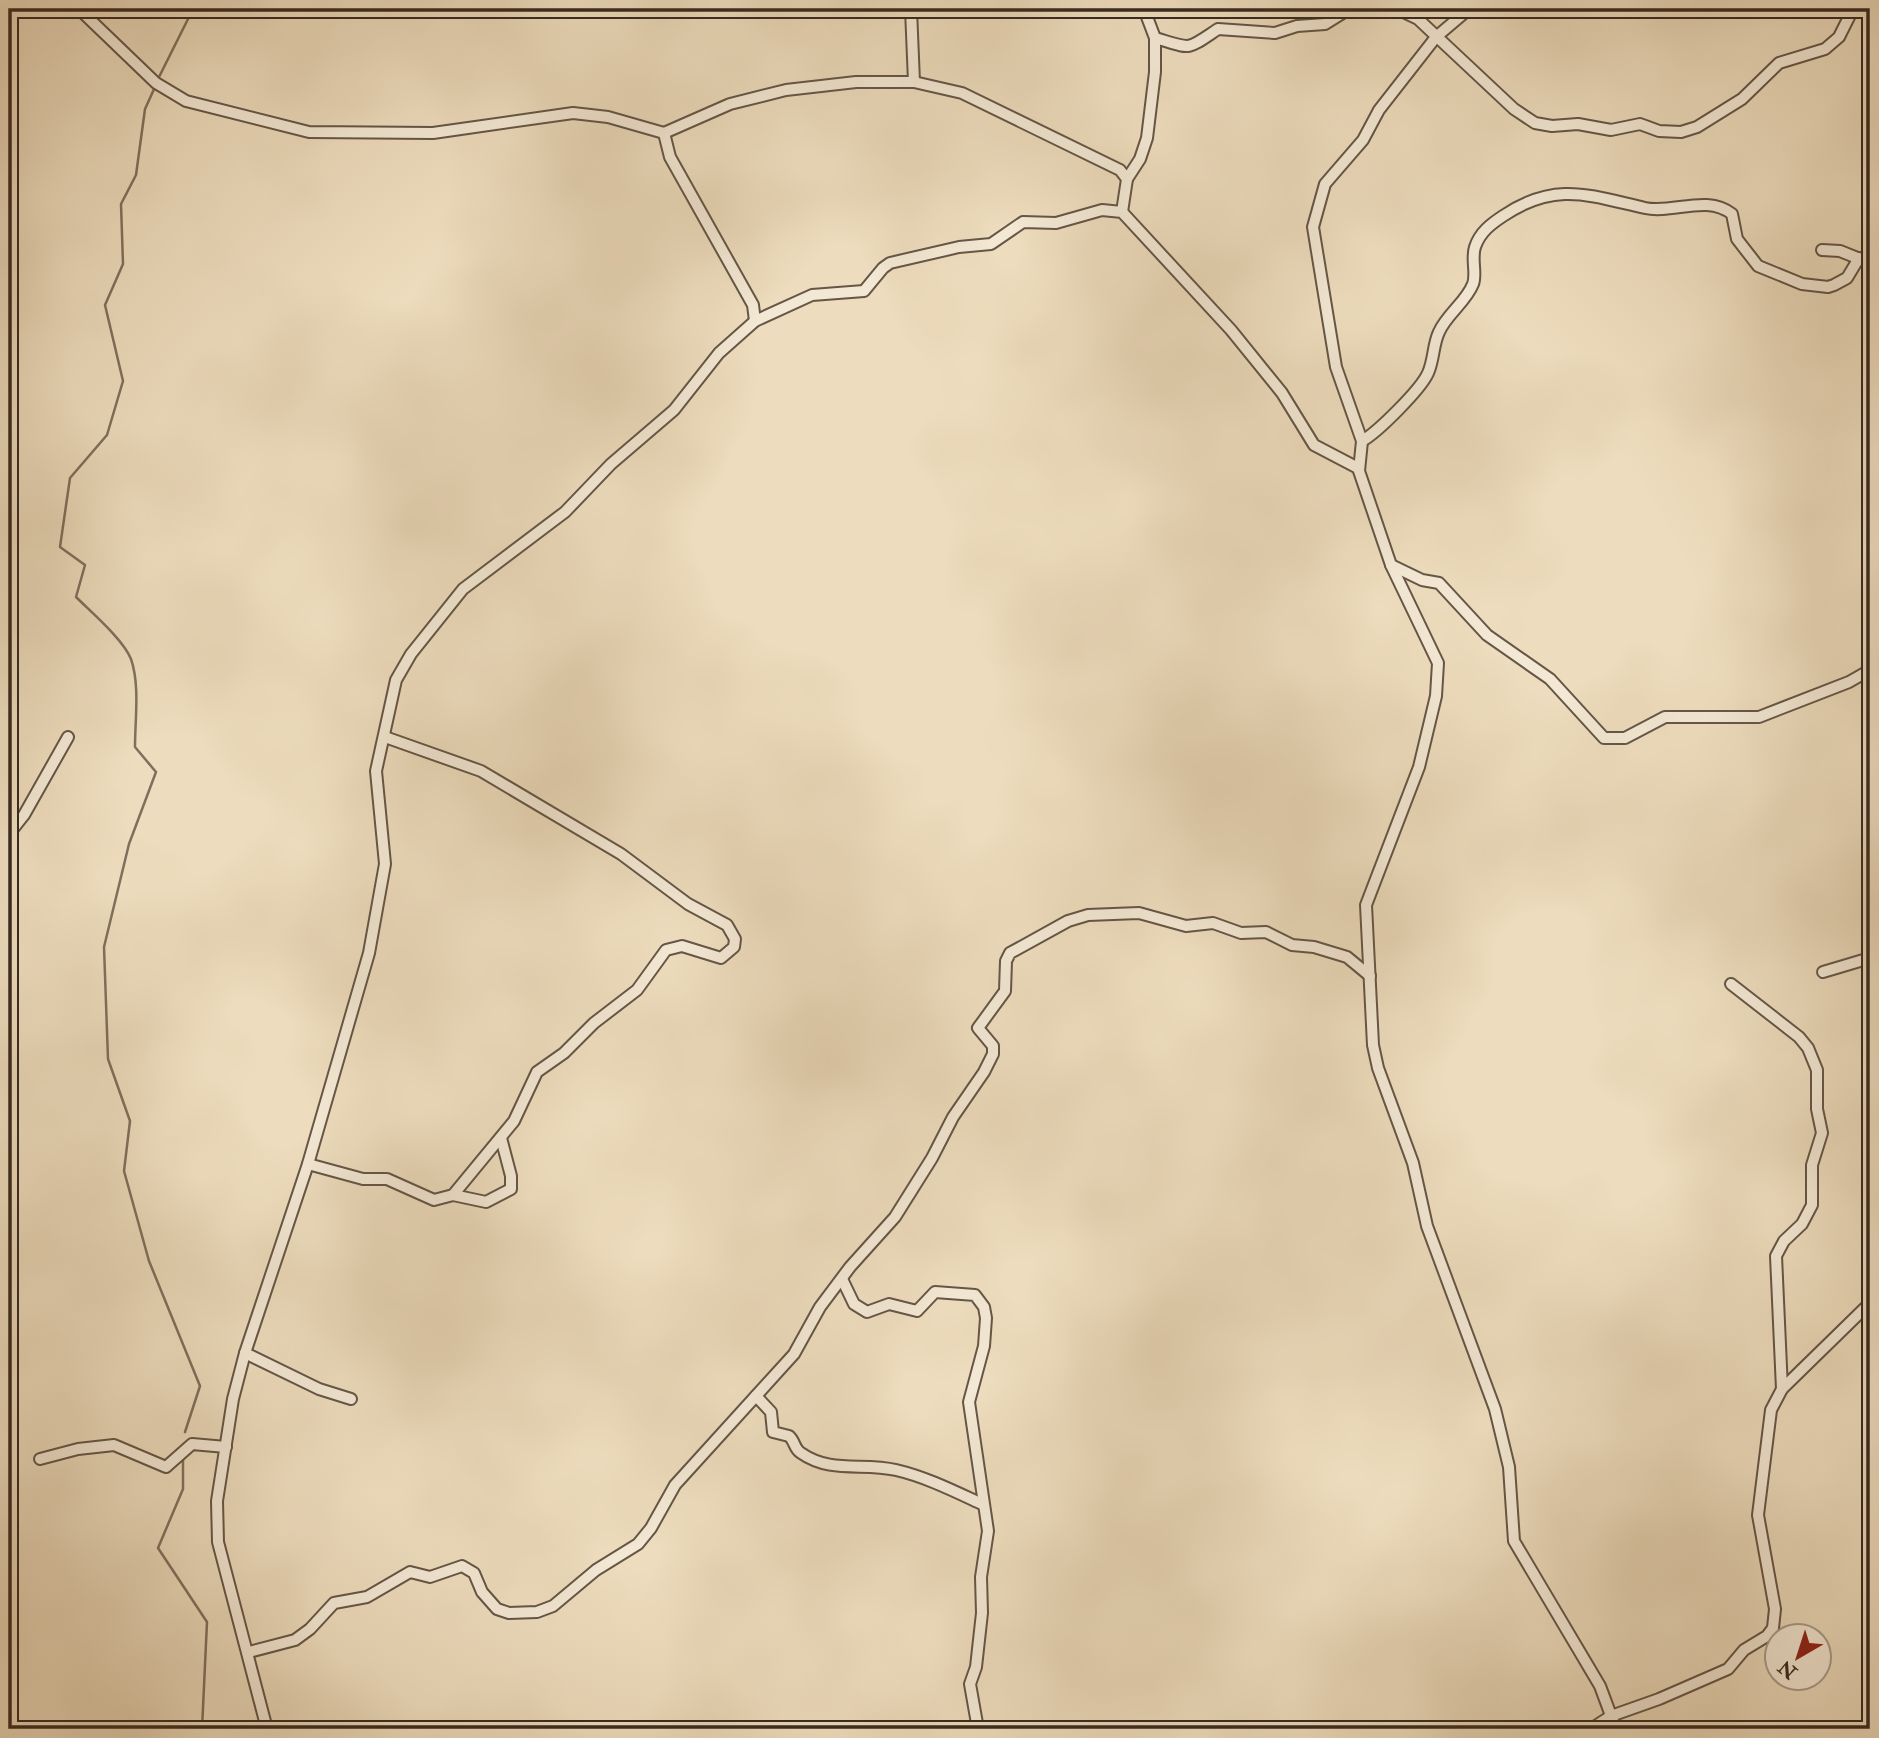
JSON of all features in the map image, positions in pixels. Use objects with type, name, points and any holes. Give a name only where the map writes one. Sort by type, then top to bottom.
[{"type":"street","points":[[79,9],[156,83],[186,101],[309,132],[433,133],[573,113],[608,117],[664,133],[730,104],[786,90],[856,82],[914,82],[962,93],[1107,163],[1126,179]]},
{"type":"street","points":[[911,9],[914,82]]},
{"type":"street","points":[[1122,212],[1126,179],[1140,159],[1147,138],[1155,72],[1154,38],[1144,9]]},
{"type":"street","points":[[1154,38],[1186,48],[1197,45],[1218,29],[1275,33],[1297,26],[1325,24],[1349,9]]},
{"type":"street","points":[[1396,9],[1418,19],[1514,109],[1535,123],[1552,126],[1578,124],[1611,130],[1640,124],[1659,131],[1681,132],[1697,127],[1742,99],[1779,63],[1825,49],[1839,37],[1853,9]]},
{"type":"street","points":[[1469,9],[1436,37],[1379,110],[1363,141],[1325,184],[1313,227],[1336,367],[1362,441],[1358,468],[1391,565],[1433,648],[1438,676],[1419,767],[1368,892],[1366,905],[1375,1060],[1413,1163],[1427,1226],[1495,1409],[1509,1466],[1514,1541],[1600,1686],[1616,1729]]},
{"type":"street","points":[[664,133],[670,157],[753,305],[755,321]]},
{"type":"street","points":[[1362,441],[1396,412],[1423,381],[1430,370],[1438,333],[1474,282],[1474,257],[1479,239],[1487,227],[1524,202],[1559,193],[1597,196],[1658,210],[1691,204],[1723,208],[1732,214],[1737,239],[1758,266],[1812,286],[1828,287],[1847,278],[1859,258]]},
{"type":"street","points":[[267,1729],[249,1651],[218,1542],[217,1501],[245,1353],[308,1164],[362,982],[379,906],[385,850],[376,771],[392,694],[401,669],[447,605],[475,577],[565,512],[611,464],[660,424],[719,353],[755,321],[812,295],[864,290],[883,268],[890,264],[959,247],[995,243],[1020,223],[1056,223],[1102,210],[1122,212],[1231,330],[1282,393],[1314,445],[1358,468]]},
{"type":"street","points":[[1822,250],[1840,251],[1870,263]]},
{"type":"street","points":[[1391,565],[1411,576],[1439,583],[1488,635],[1550,679],[1604,738],[1625,738],[1665,717],[1759,717],[1869,674]]},
{"type":"street","points":[[9,834],[24,814],[68,737]]},
{"type":"street","points":[[385,737],[448,757],[499,782],[621,854],[688,904],[727,925],[735,939],[734,947],[721,958],[682,946],[666,950],[637,990],[594,1023],[564,1053],[537,1072],[518,1113],[501,1138],[453,1195]]},
{"type":"street","points":[[249,1651],[295,1640],[310,1629],[334,1603],[367,1597],[410,1572],[429,1577],[462,1566],[467,1567],[474,1573],[482,1592],[497,1609],[509,1613],[524,1613],[553,1606],[596,1570],[628,1553],[646,1536],[675,1485],[794,1354],[816,1313],[895,1217],[932,1158],[953,1117],[990,1061],[993,1046],[978,1028],[1008,985],[1006,961],[1010,953],[1068,921],[1087,915],[1139,912],[1186,926],[1213,923],[1241,933],[1266,932],[1292,945],[1314,947],[1346,957],[1370,976]]},
{"type":"street","points":[[1823,972],[1870,958]]},
{"type":"street","points":[[1731,984],[1799,1037],[1815,1061],[1819,1080],[1818,1109],[1822,1133],[1812,1165],[1812,1205],[1802,1224],[1784,1241],[1776,1256],[1782,1389]]},
{"type":"street","points":[[308,1164],[363,1179],[387,1179],[434,1200],[453,1195],[486,1202],[511,1189],[511,1175],[501,1138]]},
{"type":"street","points":[[842,1279],[854,1304],[867,1312],[890,1304],[917,1311],[935,1292],[966,1292],[980,1299],[986,1330],[969,1402],[988,1531],[981,1577],[982,1613],[969,1694],[978,1729]]},
{"type":"street","points":[[1591,1729],[1611,1716],[1659,1699],[1728,1669],[1744,1650],[1767,1636],[1773,1628],[1775,1609],[1758,1506],[1769,1421],[1782,1389],[1870,1303]]},
{"type":"street","points":[[245,1353],[319,1389],[351,1399]]},
{"type":"street","points":[[756,1396],[771,1412],[773,1432],[789,1436],[797,1451],[816,1461],[841,1468],[882,1467],[898,1471],[982,1504]]},
{"type":"street","points":[[40,1459],[78,1449],[114,1445],[166,1466],[192,1444],[226,1447]]},
{"type":"waterway","points":[[157,81],[193,9]]},
{"type":"waterway","points":[[155,87],[145,109],[136,175],[121,204],[123,264],[105,305],[123,381],[107,435],[70,478],[60,547],[85,565],[76,597],[114,635],[131,659],[136,691],[135,747],[156,772],[129,844],[104,947],[108,1059],[130,1121],[124,1171],[149,1261],[200,1386],[185,1432]]},
{"type":"waterway","points":[[183,1460],[183,1489],[158,1548],[207,1622],[202,1729]]}]
